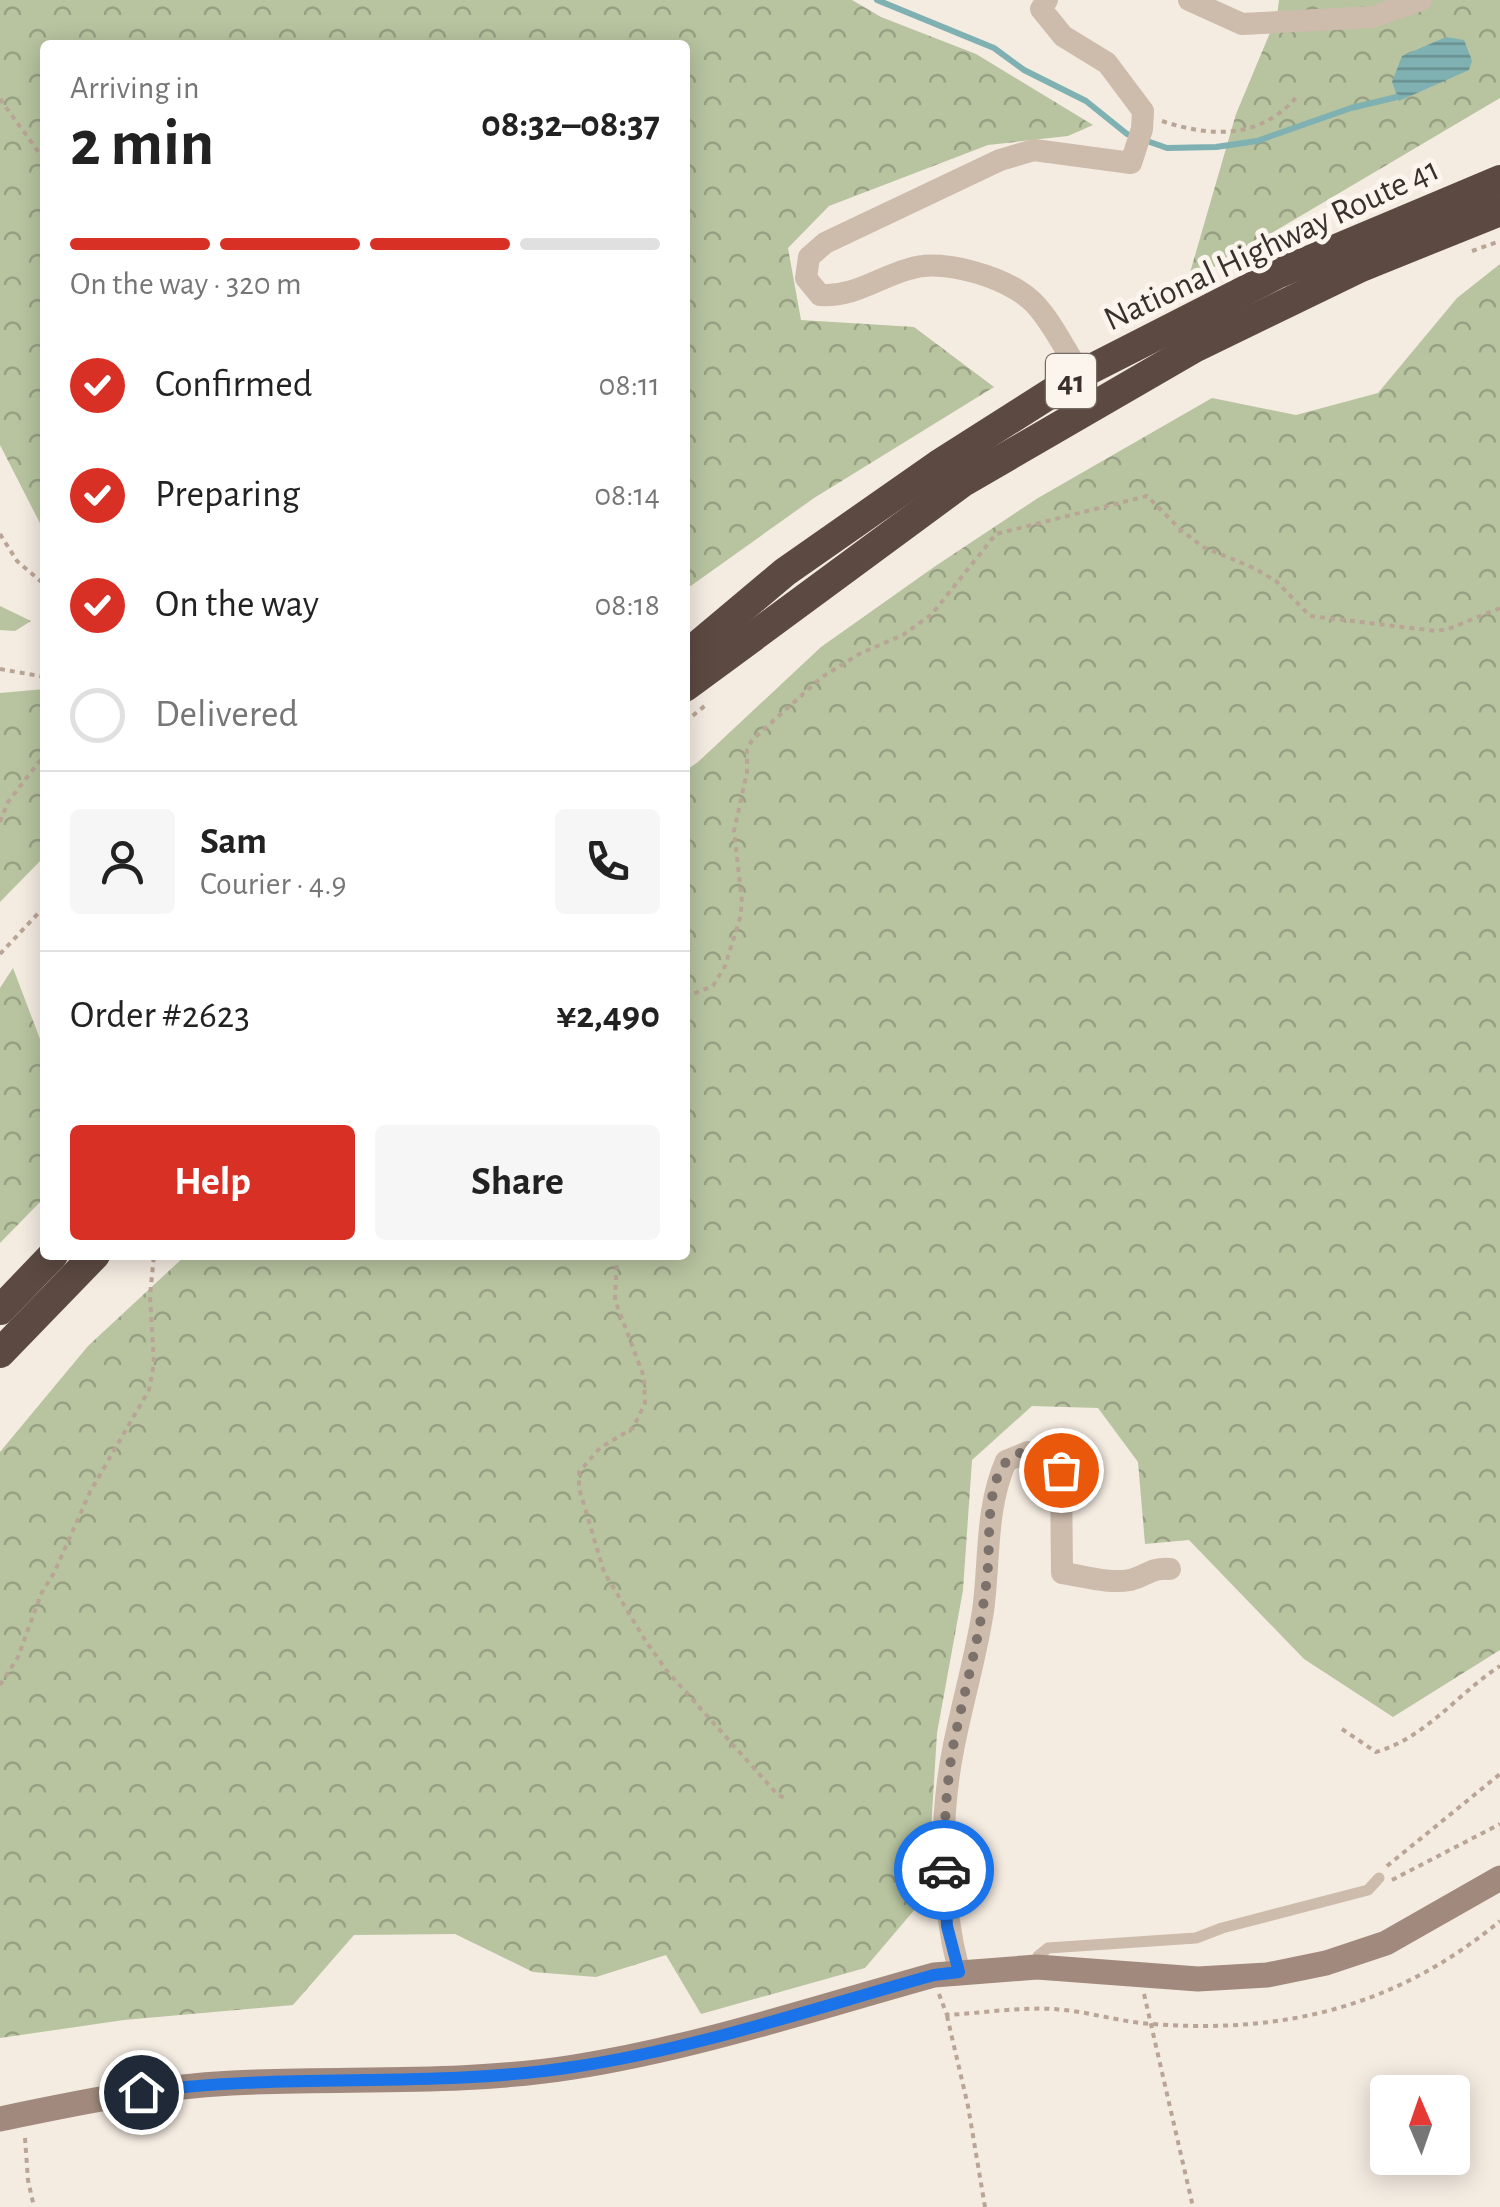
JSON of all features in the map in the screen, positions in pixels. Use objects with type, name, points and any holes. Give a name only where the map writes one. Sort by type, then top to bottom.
[{"type":"highway","name":"National Highway Route 41","points":[[690,652],[785,572],[938,465],[1081,374],[1277,274],[1500,180]]},
{"type":"highway","name":"National Highway Route 41","points":[[690,683],[980,472],[1194,348],[1362,268],[1500,211]]},
{"type":"highway","points":[[0,1310],[49,1260]]},
{"type":"highway","points":[[0,1352],[90,1260]]},
{"type":"street","points":[[1047,0],[1041,10],[1063,36],[1107,63],[1140,129],[1131,162],[1034,150],[1000,160],[825,243],[809,257],[806,278],[820,296],[840,296],[927,265],[951,266],[1006,284],[1034,302],[1081,374]]},
{"type":"street","points":[[1190,0],[1242,24],[1373,17],[1420,0]]},
{"type":"street","points":[[959,1972],[945,1904],[946,1802],[954,1744],[981,1624],[993,1496],[1006,1462],[1028,1452],[1057,1460],[1061,1470],[1062,1573],[1112,1581],[1134,1580],[1156,1568],[1170,1569]]},
{"type":"street","points":[[12,2117],[173,2087],[468,2078],[574,2067],[657,2050],[934,1975],[959,1972],[1037,1968],[1198,1978],[1267,1975],[1386,1944],[1500,1878]]},
{"type":"lane","points":[[1037,1968],[1038,1956],[1048,1948],[1196,1938],[1368,1890],[1379,1878]]},
{"type":"path","points":[[1140,129],[1177,126],[1213,133],[1272,121],[1298,95]]},
{"type":"path","points":[[0,99],[40,154]]},
{"type":"path","points":[[1464,254],[1500,240]]},
{"type":"path","points":[[690,995],[713,986],[726,966],[740,918],[742,902],[734,831],[752,740],[822,677],[861,653],[903,635],[932,614],[996,534],[1148,496],[1180,530],[1203,547],[1276,581],[1310,616],[1436,631],[1500,608]]},
{"type":"path","points":[[0,534],[17,561],[40,581]]},
{"type":"path","points":[[0,670],[40,676]]},
{"type":"path","points":[[690,718],[714,699]]},
{"type":"path","points":[[0,822],[8,802],[40,760]]},
{"type":"path","points":[[0,954],[40,911]]},
{"type":"path","points":[[0,1685],[18,1657],[41,1594],[54,1574],[90,1492],[149,1390],[154,1363],[150,1296],[154,1260]]},
{"type":"path","points":[[617,1260],[615,1300],[644,1377],[645,1404],[633,1428],[600,1448],[578,1472],[579,1488],[604,1572],[667,1671],[778,1794],[786,1798]]},
{"type":"path","points":[[1342,1729],[1376,1752],[1400,1745],[1448,1711],[1500,1666]]},
{"type":"path","points":[[1500,1774],[1387,1866],[1379,1878],[1389,1882],[1500,1824]]},
{"type":"path","points":[[1141,1975],[1193,2207]]},
{"type":"path","points":[[947,2015],[985,2207]]},
{"type":"path","points":[[12,2117],[34,2207]]},
{"type":"green space","points":[[0,0],[852,0],[881,17],[976,54],[1093,125],[1068,136],[988,145],[829,206],[788,248],[801,320],[914,327],[994,387],[814,498],[690,586],[690,40],[40,40],[40,523],[0,445]]},
{"type":"green space","points":[[1279,0],[1500,0],[1500,98],[1187,283],[1236,114],[1277,16]]},
{"type":"green space","points":[[1500,264],[1500,1650],[1393,1717],[1304,1659],[1189,1540],[1145,1544],[1138,1462],[1098,1408],[1032,1406],[972,1460],[963,1590],[937,1733],[927,1895],[865,1968],[701,2014],[666,1955],[596,1977],[533,1972],[455,1934],[354,1935],[293,2005],[124,2020],[0,2038],[0,1452],[88,1346],[181,1260],[690,1260],[690,768],[821,647],[1038,498],[1212,398],[1296,415],[1378,393],[1457,298]]},
{"type":"green space","points":[[0,606],[31,621],[15,631],[0,630]]},
{"type":"green space","points":[[40,689],[40,861],[0,902],[0,693]]},
{"type":"green space","points":[[13,968],[40,1039],[40,1202],[0,1243],[0,988]]},
{"type":"water","points":[[1446,37],[1464,40],[1472,61],[1469,70],[1399,101],[1392,82],[1402,56]]},
{"type":"waterway","points":[[877,0],[994,48],[1024,70],[1086,101],[1127,134],[1167,148],[1257,141],[1351,108],[1397,97]]},
{"type":"way so far","points":[[944,1870],[950,1767],[984,1606],[993,1496],[1006,1462],[1017,1454],[1043,1454],[1057,1460],[1061,1470]]},
{"type":"route","points":[[141,2092],[234,2083],[468,2078],[574,2067],[657,2050],[934,1975],[959,1972],[947,1926],[944,1870]]}]
